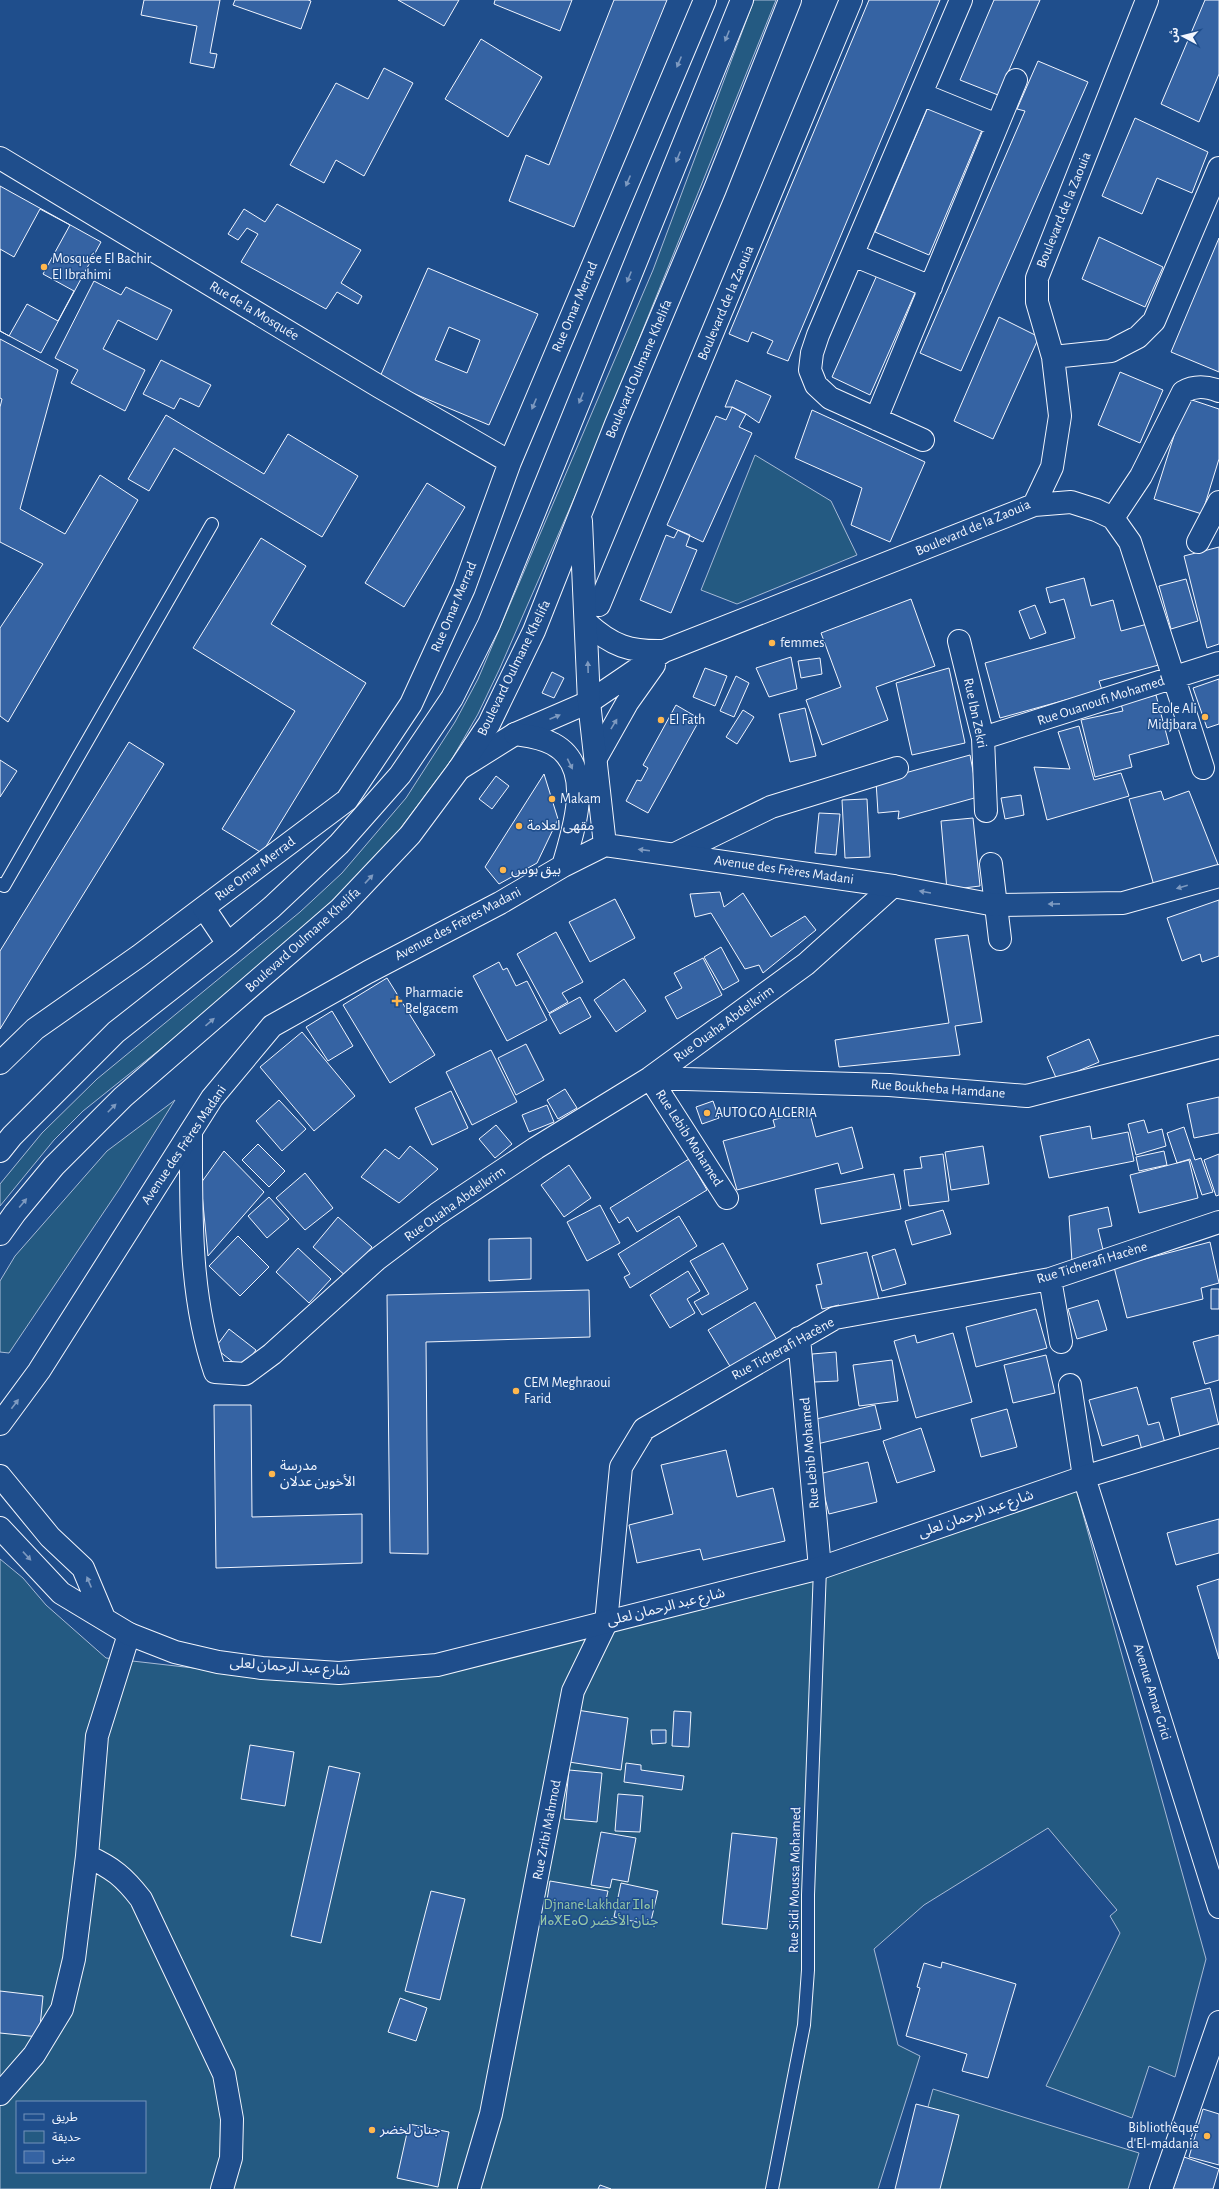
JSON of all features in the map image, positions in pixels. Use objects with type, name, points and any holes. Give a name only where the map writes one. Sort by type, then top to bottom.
[{"type":"street","name":"Rue Omar Merrad","points":[[0,1063],[35,1029],[140,956],[347,800],[411,704],[464,588],[510,462],[705,0]]},
{"type":"street","points":[[0,1151],[12,1136],[116,1032],[228,944],[272,907],[339,844],[400,775],[452,698],[489,624],[742,0]]},
{"type":"street","name":"Boulevard Oulmane Khelifa","points":[[0,1234],[15,1213],[54,1166],[123,1098],[340,909],[410,835],[459,769],[489,724],[534,631],[616,424],[715,189],[790,0]]},
{"type":"street","name":"Boulevard de la Zaouia","points":[[599,605],[851,0]]},
{"type":"street","points":[[923,440],[830,398],[816,386],[810,370],[812,353],[816,341],[961,0]]},
{"type":"street","name":"Boulevard de la Zaouia","points":[[664,651],[1034,505],[1052,467],[1060,416],[1053,357],[1037,302],[1037,278],[1147,0]]},
{"type":"street","points":[[876,419],[1016,80]]},
{"type":"street","points":[[921,94],[997,125]]},
{"type":"street","name":"Rue de la Mosquée","points":[[0,158],[380,387],[510,462]]},
{"type":"street","points":[[1053,357],[1111,351],[1138,337],[1154,321],[1219,168]]},
{"type":"street","points":[[853,255],[931,287]]},
{"type":"street","points":[[1113,518],[1141,476],[1183,392],[1190,388],[1199,386],[1219,390]]},
{"type":"street","points":[[1034,505],[1071,502],[1113,518],[1130,542],[1175,677],[1203,768]]},
{"type":"street","points":[[1219,502],[1198,542],[1219,541]]},
{"type":"street","points":[[581,514],[587,623],[589,702],[605,845]]},
{"type":"street","points":[[587,623],[603,637],[622,647],[642,652],[664,651]]},
{"type":"street","name":"Rue Ibn Zekri","points":[[959,641],[983,738],[986,811]]},
{"type":"street","points":[[459,769],[515,734],[589,702],[664,651]]},
{"type":"street","points":[[596,758],[627,703],[664,651]]},
{"type":"street","name":"Rue Ouanoufi Mohamed","points":[[983,738],[1219,663]]},
{"type":"street","points":[[515,734],[538,738],[554,744],[564,752],[572,764],[579,798],[577,819],[563,866]]},
{"type":"street","points":[[675,854],[771,807],[897,768]]},
{"type":"street","name":"Avenue des Frères Madani","points":[[0,1424],[29,1384],[212,1098],[272,1026],[368,972],[500,903],[563,866],[605,845],[893,886],[994,905],[1123,903],[1219,876]]},
{"type":"street","points":[[991,864],[994,905],[1000,939]]},
{"type":"street","name":"Rue Ouaha Abdelkrim","points":[[191,1132],[191,1220],[195,1286],[209,1353],[216,1372],[245,1374],[272,1354],[376,1260],[437,1214],[536,1148],[650,1078],[806,964],[893,886]]},
{"type":"street","points":[[204,908],[228,944]]},
{"type":"street","name":"Rue Boukheba Hamdane","points":[[650,1078],[889,1085],[1027,1096],[1219,1047]]},
{"type":"street","name":"Rue Lebib Mohamed","points":[[650,1078],[727,1198]]},
{"type":"street","name":"Rue Ticherafi Hacène","points":[[606,1623],[621,1467],[644,1429],[799,1338],[836,1318],[1050,1279],[1219,1222]]},
{"type":"street","points":[[1050,1279],[1061,1342]]},
{"type":"street","name":"Rue Lebib Mohamed","points":[[799,1338],[820,1568]]},
{"type":"street","name":"Avenue Amar Grici","points":[[1070,1385],[1084,1477],[1219,1907]]},
{"type":"street","name":"شارع عبد الرحمان لعلى","points":[[0,1528],[61,1593],[129,1634],[175,1652],[218,1662],[262,1668],[339,1673],[437,1664],[606,1623],[820,1568],[1084,1477],[1219,1436]]},
{"type":"street","points":[[0,1476],[50,1537],[83,1568],[104,1618]]},
{"type":"street","name":"Rue Zribi Mahmod","points":[[469,2189],[491,2114],[573,1691],[606,1623]]},
{"type":"street","points":[[0,2094],[34,2055],[62,2009],[74,1959],[87,1856],[97,1736],[129,1634]]},
{"type":"street","points":[[87,1856],[108,1865],[124,1878],[141,1899],[224,2074],[232,2119],[231,2158],[222,2189]]},
{"type":"street","points":[[1161,2189],[1219,2022]]},
{"type":"lane","points":[[0,884],[4,886],[212,524]]},
{"type":"lane","name":"Rue Sidi Moussa Mohamed","points":[[772,2189],[804,2024],[808,1970],[808,1895],[820,1568]]},
{"type":"green space","points":[[754,0],[776,0],[583,478],[500,668],[478,714],[452,759],[383,852],[342,894],[188,1027],[83,1111],[54,1140],[0,1206],[0,1184],[42,1133],[97,1079],[300,912],[342,873],[406,798],[455,722],[478,679],[653,270]]},
{"type":"green space","points":[[755,455],[831,501],[857,555],[737,604],[701,590]]},
{"type":"green space","points":[[175,1100],[120,1188],[9,1353],[0,1352],[0,1281],[15,1256],[107,1151]]},
{"type":"green space","name":"Djnane Lakhdar ⵊⵏⴰⵏ ⵍⴰⵅⴹⴰⵔ جنان الأخضر","points":[[1076,1489],[1206,1959],[1175,2077],[1149,2066],[1132,2118],[1046,2086],[1120,1933],[1110,1916],[1117,1910],[1048,1828],[924,1905],[874,1949],[898,2045],[920,2056],[878,2189],[0,2189],[0,1559],[23,1578],[46,1605],[106,1658],[281,1678],[428,1675]]},
{"type":"green space","points":[[933,2089],[1139,2153],[1128,2189],[905,2189]]},
{"type":"building","points":[[144,0],[220,0],[210,53],[217,54],[214,68],[190,63],[197,26],[141,15]]},
{"type":"building","points":[[235,0],[311,1],[301,29],[233,5]]},
{"type":"building","points":[[398,0],[459,0],[444,26]]},
{"type":"building","points":[[495,0],[572,0],[560,31],[494,4]]},
{"type":"building","points":[[614,0],[667,0],[574,227],[509,201],[526,155],[549,165]]},
{"type":"building","points":[[869,0],[940,0],[788,361],[767,353],[773,341],[752,332],[748,342],[729,334]]},
{"type":"building","points":[[994,0],[1040,0],[998,95],[960,80]]},
{"type":"building","points":[[1205,0],[1219,0],[1219,74],[1199,122],[1161,104]]},
{"type":"building","points":[[481,39],[542,77],[508,137],[445,99]]},
{"type":"building","points":[[1038,61],[1088,82],[961,371],[920,353],[1025,111],[1017,109]]},
{"type":"building","points":[[384,68],[413,83],[364,176],[336,160],[324,183],[290,165],[336,83],[368,99]]},
{"type":"building","points":[[928,107],[982,130],[929,255],[875,232]]},
{"type":"building","points":[[1135,118],[1208,152],[1192,193],[1157,178],[1142,214],[1102,196]]},
{"type":"building","name":"Mosquée El Bachir El Ibrahimi","points":[[0,186],[101,242],[41,353],[0,331]]},
{"type":"building","points":[[277,204],[361,250],[341,283],[362,296],[358,304],[337,292],[326,309],[241,262],[258,234],[247,228],[238,240],[228,234],[244,209],[265,222]]},
{"type":"building","points":[[40,209],[70,225],[43,274],[74,291],[58,321],[27,304],[9,336],[0,331],[0,249],[14,257]]},
{"type":"building","points":[[1099,237],[1163,267],[1145,307],[1082,279]]},
{"type":"building","points":[[1219,238],[1219,372],[1171,352]]},
{"type":"building","points":[[428,268],[538,314],[489,425],[379,379]],"holes":[[[449,327],[480,340],[467,373],[435,360]]]},
{"type":"building","points":[[877,275],[915,293],[870,395],[832,377]]},
{"type":"building","points":[[94,281],[121,295],[126,287],[172,310],[157,340],[118,320],[103,349],[145,370],[125,411],[71,383],[78,370],[55,358]]},
{"type":"building","points":[[999,317],[1039,337],[993,439],[954,421]]},
{"type":"building","points":[[0,339],[58,370],[20,509],[65,534],[100,475],[138,500],[8,722],[0,716],[0,628],[43,564],[0,542],[0,407],[2,399],[0,398]]},
{"type":"building","points":[[161,360],[211,385],[199,407],[180,398],[174,409],[143,394]]},
{"type":"building","points":[[1120,372],[1163,390],[1140,443],[1098,425]]},
{"type":"building","points":[[736,380],[771,396],[759,423],[732,407],[725,407]]},
{"type":"building","points":[[1186,398],[1219,409],[1219,459],[1202,514],[1154,499]]},
{"type":"building","points":[[732,407],[746,414],[739,427],[752,433],[703,542],[667,525],[716,416],[726,420]]},
{"type":"building","points":[[812,410],[925,462],[890,542],[851,525],[862,488],[795,458]]},
{"type":"building","points":[[166,415],[264,474],[288,434],[358,476],[322,537],[174,448],[149,491],[128,479]]},
{"type":"building","points":[[427,483],[465,507],[404,607],[365,583]]},
{"type":"building","points":[[678,530],[690,535],[686,546],[697,550],[671,613],[640,600],[666,535],[674,538]]},
{"type":"building","points":[[261,538],[306,566],[271,624],[366,683],[262,853],[222,829],[295,711],[193,648]]},
{"type":"building","points":[[1219,547],[1219,644],[1207,648],[1184,556]]},
{"type":"building","points":[[1084,578],[1091,606],[1113,600],[1121,631],[1155,622],[1166,663],[1099,681],[1102,690],[1000,718],[985,663],[1075,638],[1064,599],[1050,603],[1046,588]]},
{"type":"building","points":[[1186,579],[1198,621],[1171,629],[1159,586]]},
{"type":"building","points":[[911,599],[935,666],[876,687],[888,720],[822,745],[806,700],[841,687],[821,633]]},
{"type":"building","points":[[1035,605],[1046,633],[1030,639],[1019,611]]},
{"type":"building","points":[[791,657],[797,689],[769,697],[756,668]]},
{"type":"building","points":[[820,658],[822,674],[801,678],[798,661]]},
{"type":"building","points":[[705,668],[727,676],[715,706],[693,697]]},
{"type":"building","points":[[949,668],[965,743],[912,755],[896,683]]},
{"type":"building","points":[[552,672],[564,678],[554,698],[542,693]]},
{"type":"building","points":[[736,676],[749,683],[734,717],[720,711]]},
{"type":"building","points":[[1219,679],[1219,724],[1207,728],[1193,688]]},
{"type":"building","points":[[1156,695],[1169,744],[1129,755],[1132,767],[1095,777],[1081,720],[1123,711],[1121,704]]},
{"type":"building","points":[[676,705],[700,719],[648,813],[626,801],[637,780],[641,781],[648,768],[643,765]]},
{"type":"building","points":[[805,708],[816,756],[790,762],[779,714]]},
{"type":"building","points":[[743,710],[754,717],[737,744],[726,737]]},
{"type":"building","points":[[1079,726],[1094,780],[1121,773],[1129,796],[1047,820],[1034,767],[1070,769],[1058,732]]},
{"type":"building","points":[[129,742],[164,764],[0,1029],[0,951]]},
{"type":"building","points":[[970,755],[978,797],[898,819],[899,811],[878,813],[876,781]]},
{"type":"building","points":[[0,760],[17,771],[0,797]]},
{"type":"building","points":[[544,774],[558,819],[537,863],[499,884],[485,867]]},
{"type":"building","points":[[496,776],[509,786],[492,809],[479,799]]},
{"type":"building","points":[[1161,791],[1164,800],[1189,791],[1219,867],[1155,889],[1129,799]]},
{"type":"building","points":[[1021,795],[1024,815],[1005,819],[1001,798]]},
{"type":"building","points":[[867,799],[870,857],[845,858],[842,800]]},
{"type":"building","points":[[819,813],[840,814],[836,855],[815,853]]},
{"type":"building","points":[[973,818],[980,886],[947,890],[941,821]]},
{"type":"building","points":[[720,892],[724,907],[743,893],[771,937],[805,916],[816,930],[763,973],[759,965],[745,969],[711,913],[695,917],[690,894]]},
{"type":"building","points":[[615,899],[635,938],[590,962],[569,922]]},
{"type":"building","points":[[1219,900],[1219,956],[1202,962],[1200,954],[1182,961],[1167,918]]},
{"type":"building","points":[[556,932],[583,982],[562,993],[568,1002],[549,1013],[517,954]]},
{"type":"building","points":[[968,935],[982,1022],[955,1026],[960,1055],[839,1067],[835,1040],[949,1023],[935,939]]},
{"type":"building","points":[[721,947],[739,981],[723,990],[704,957]]},
{"type":"building","points":[[703,958],[722,995],[677,1019],[665,997],[682,988],[674,973]]},
{"type":"building","points":[[499,962],[503,970],[507,968],[516,986],[527,981],[547,1020],[507,1041],[473,976]]},
{"type":"building","points":[[387,978],[435,1055],[390,1083],[343,1005]]},
{"type":"building","points":[[624,979],[646,1011],[616,1032],[594,1000]]},
{"type":"building","points":[[580,997],[591,1017],[560,1034],[549,1014]]},
{"type":"building","points":[[332,1011],[353,1046],[328,1061],[306,1027]]},
{"type":"building","points":[[302,1032],[355,1096],[314,1131],[260,1067]]},
{"type":"building","points":[[1089,1039],[1099,1062],[1057,1080],[1047,1057]]},
{"type":"building","points":[[526,1044],[544,1080],[516,1095],[498,1058]]},
{"type":"building","points":[[491,1050],[517,1102],[472,1125],[446,1072]]},
{"type":"building","points":[[565,1089],[577,1108],[558,1119],[547,1100]]},
{"type":"building","points":[[451,1091],[468,1128],[432,1145],[415,1108]]},
{"type":"building","points":[[1219,1097],[1219,1133],[1194,1138],[1187,1104]]},
{"type":"building","points":[[279,1100],[306,1129],[282,1151],[256,1121]]},
{"type":"building","name":"AUTO GO ALGERIA","points":[[713,1101],[719,1118],[702,1124],[696,1107]]},
{"type":"building","points":[[547,1105],[554,1122],[529,1132],[522,1115]]},
{"type":"building","points":[[809,1110],[816,1137],[852,1127],[863,1168],[841,1174],[838,1163],[737,1190],[723,1141],[775,1127],[773,1120]]},
{"type":"building","points":[[1144,1120],[1148,1133],[1162,1129],[1166,1146],[1136,1155],[1128,1124]]},
{"type":"building","points":[[496,1125],[512,1144],[495,1158],[479,1139]]},
{"type":"building","points":[[1090,1126],[1092,1139],[1128,1132],[1134,1161],[1049,1178],[1040,1136]]},
{"type":"building","points":[[1184,1127],[1195,1160],[1201,1158],[1213,1192],[1202,1195],[1190,1159],[1177,1163],[1167,1133]]},
{"type":"building","points":[[258,1144],[285,1171],[269,1187],[242,1160]]},
{"type":"building","points":[[410,1146],[438,1169],[399,1203],[361,1177],[385,1149],[399,1159]]},
{"type":"building","points":[[983,1146],[989,1184],[951,1190],[945,1152]]},
{"type":"building","points":[[224,1151],[264,1192],[208,1256],[201,1183]]},
{"type":"building","points":[[1164,1151],[1167,1165],[1139,1171],[1136,1157]]},
{"type":"building","points":[[943,1154],[949,1201],[909,1206],[904,1170],[922,1168],[920,1157]]},
{"type":"building","points":[[1219,1154],[1219,1195],[1216,1196],[1204,1160]]},
{"type":"building","points":[[689,1159],[707,1190],[637,1232],[628,1217],[619,1223],[610,1208]]},
{"type":"building","points":[[1189,1160],[1198,1198],[1139,1213],[1130,1175]]},
{"type":"building","points":[[569,1165],[591,1198],[564,1217],[541,1185]]},
{"type":"building","points":[[305,1173],[333,1208],[305,1230],[276,1198]]},
{"type":"building","points":[[894,1174],[901,1209],[821,1224],[815,1189]]},
{"type":"building","points":[[269,1197],[289,1219],[267,1238],[248,1216]]},
{"type":"building","points":[[600,1205],[620,1243],[587,1261],[567,1222]]},
{"type":"building","points":[[1108,1207],[1112,1226],[1098,1229],[1104,1254],[1072,1262],[1069,1216]]},
{"type":"building","points":[[943,1210],[951,1234],[912,1245],[905,1221]]},
{"type":"building","points":[[679,1216],[697,1246],[630,1288],[624,1277],[630,1274],[618,1254]]},
{"type":"building","points":[[338,1217],[372,1247],[347,1277],[313,1247]]},
{"type":"building","points":[[238,1236],[269,1267],[240,1296],[209,1266]]},
{"type":"building","points":[[531,1238],[531,1279],[489,1281],[489,1239]]},
{"type":"building","points":[[1210,1242],[1219,1283],[1201,1288],[1203,1299],[1127,1318],[1114,1267]]},
{"type":"building","points":[[723,1243],[748,1289],[702,1315],[694,1302],[709,1294],[690,1261]]},
{"type":"building","points":[[298,1248],[331,1279],[309,1303],[276,1272]]},
{"type":"building","points":[[895,1249],[906,1284],[882,1291],[872,1256]]},
{"type":"building","points":[[867,1252],[879,1300],[840,1309],[839,1305],[822,1309],[816,1285],[822,1284],[817,1264]]},
{"type":"building","points":[[688,1271],[700,1291],[687,1299],[695,1313],[670,1328],[650,1295]]},
{"type":"building","points":[[1211,1289],[1219,1289],[1219,1309],[1211,1309]]},
{"type":"building","points":[[589,1290],[590,1337],[426,1342],[428,1554],[390,1553],[387,1295]]},
{"type":"building","points":[[1098,1300],[1107,1330],[1077,1339],[1068,1309]]},
{"type":"building","points":[[755,1302],[777,1340],[731,1368],[708,1330]]},
{"type":"building","points":[[1036,1309],[1047,1348],[976,1367],[966,1327]]},
{"type":"building","points":[[229,1329],[256,1350],[242,1369],[215,1348]]},
{"type":"building","points":[[953,1333],[972,1402],[916,1418],[894,1341],[915,1335],[917,1343]]},
{"type":"building","points":[[1219,1335],[1219,1380],[1205,1384],[1193,1342]]},
{"type":"building","points":[[836,1352],[838,1381],[814,1382],[812,1354]]},
{"type":"building","points":[[1046,1355],[1055,1393],[1013,1403],[1004,1365]]},
{"type":"building","points":[[892,1360],[898,1401],[859,1406],[853,1365]]},
{"type":"building","points":[[1137,1387],[1148,1425],[1159,1422],[1165,1443],[1142,1450],[1138,1435],[1102,1446],[1089,1400]]},
{"type":"building","points":[[1210,1388],[1219,1426],[1180,1436],[1171,1398]]},
{"type":"building","points":[[214,1405],[251,1405],[252,1517],[362,1514],[362,1563],[216,1568]]},
{"type":"building","points":[[875,1405],[881,1429],[817,1444],[812,1420]]},
{"type":"building","points":[[1007,1409],[1017,1447],[981,1457],[971,1419]]},
{"type":"building","points":[[921,1428],[935,1471],[897,1483],[883,1441]]},
{"type":"building","points":[[726,1450],[737,1497],[773,1488],[785,1541],[703,1560],[700,1549],[637,1563],[629,1525],[673,1514],[661,1465]]},
{"type":"building","points":[[868,1462],[877,1502],[829,1514],[819,1474]]},
{"type":"building","points":[[1219,1519],[1219,1553],[1176,1565],[1167,1533]]},
{"type":"building","points":[[1219,1579],[1219,1659],[1197,1586]]},
{"type":"building","points":[[577,1710],[628,1718],[621,1770],[569,1762]]},
{"type":"building","points":[[674,1711],[691,1712],[689,1747],[672,1746]]},
{"type":"building","points":[[651,1730],[666,1730],[666,1743],[652,1744]]},
{"type":"building","points":[[250,1745],[294,1752],[285,1806],[241,1799]]},
{"type":"building","points":[[626,1763],[641,1765],[641,1770],[684,1776],[682,1790],[624,1782]]},
{"type":"building","points":[[329,1766],[360,1773],[321,1943],[291,1936]]},
{"type":"building","points":[[569,1770],[602,1773],[597,1822],[564,1819]]},
{"type":"building","points":[[618,1794],[643,1796],[640,1832],[615,1831]]},
{"type":"building","points":[[601,1832],[636,1838],[628,1882],[612,1879],[610,1888],[591,1885]]},
{"type":"building","points":[[732,1833],[777,1838],[767,1929],[722,1924]]},
{"type":"building","points":[[550,1881],[608,1891],[604,1909],[547,1900]]},
{"type":"building","points":[[621,1883],[658,1891],[650,1925],[614,1917]]},
{"type":"building","points":[[431,1891],[465,1899],[440,2000],[405,1991]]},
{"type":"building","points":[[942,1962],[1016,1984],[988,2078],[962,2071],[967,2054],[906,2036],[920,1988],[917,1987],[924,1963],[941,1968]]},
{"type":"building","points":[[0,1991],[43,1996],[39,2037],[0,2033]]},
{"type":"building","points":[[400,1998],[427,2008],[416,2041],[388,2032]]},
{"type":"building","points":[[916,2104],[959,2115],[940,2189],[895,2189]]},
{"type":"building","name":"Bibliothèque d'El-madania","points":[[1203,2109],[1219,2114],[1219,2165],[1189,2157]]},
{"type":"building","points":[[409,2124],[449,2132],[438,2187],[397,2178]]},
{"type":"building","points":[[1184,2157],[1219,2169],[1213,2189],[1173,2189]]},
{"type":"building","points":[[600,2185],[611,2189],[598,2189]]},
{"type":"place","name":"Mosquée El Bachir El Ibrahimi","points":[[44,267]]},
{"type":"place","name":"femmes","points":[[772,643]]},
{"type":"place","name":"Ecole Ali Midjbara","points":[[1205,717]]},
{"type":"place","name":"El Fath","points":[[661,720]]},
{"type":"place","name":"Makam","points":[[552,799]]},
{"type":"place","name":"مقهى لعلامة","points":[[519,826]]},
{"type":"place","name":"بيق بوس","points":[[503,870]]},
{"type":"place","name":"Pharmacie Belgacem","points":[[397,1001]]},
{"type":"place","name":"AUTO GO ALGERIA","points":[[707,1113]]},
{"type":"place","name":"CEM Meghraoui Farid","points":[[516,1391]]},
{"type":"place","name":"مدرسة الأخوين عدلان","points":[[272,1474]]},
{"type":"place","name":"جنان لخضر","points":[[372,2130]]},
{"type":"place","name":"Bibliothèque d'El-madania","points":[[1207,2136]]}]
